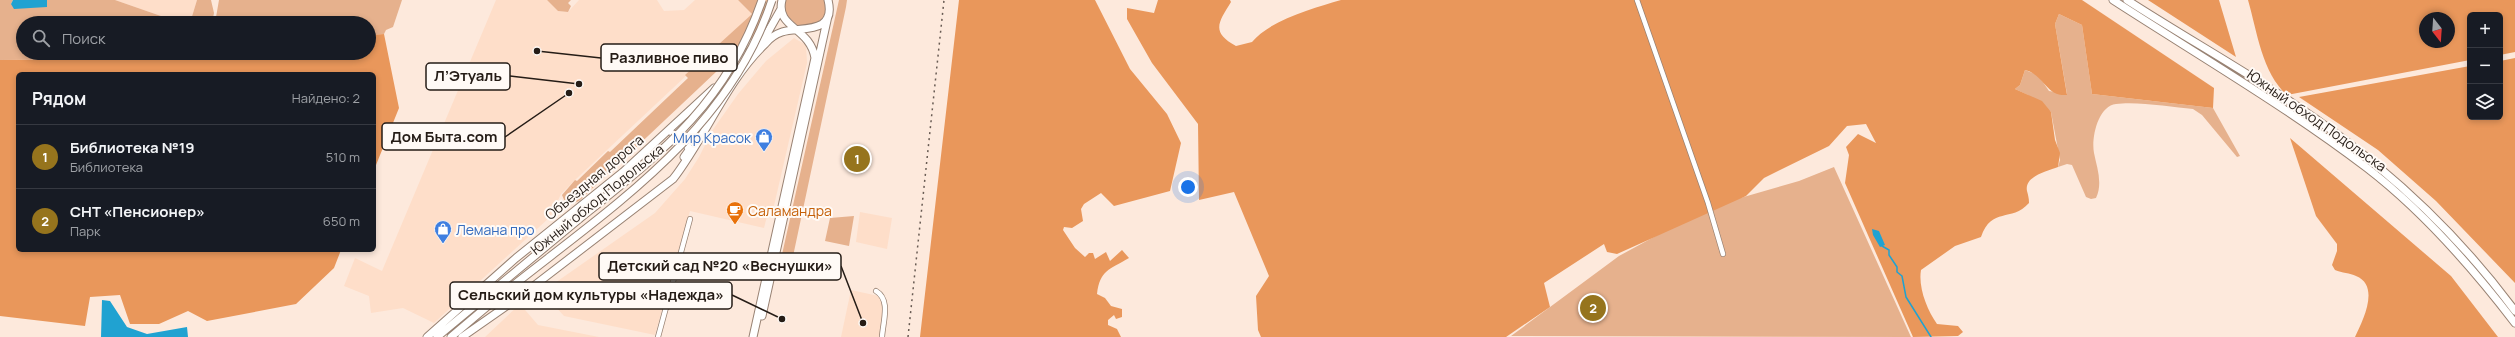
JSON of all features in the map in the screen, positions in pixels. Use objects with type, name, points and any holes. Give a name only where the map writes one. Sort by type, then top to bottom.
[{"type":"main road","name":"Южный обход Подольска","points":[[436,337],[483,296],[642,170],[671,142],[700,110],[728,71],[762,0]]},
{"type":"main road","name":"Южный обход Подольска","points":[[451,337],[648,177],[687,141],[714,109],[736,77],[768,15],[772,0]]},
{"type":"main road","name":"Объездная дорога","points":[[427,337],[516,258],[643,154],[700,103],[774,25],[781,9],[782,0]]},
{"type":"main road","points":[[462,337],[518,298],[546,275],[640,207],[673,179],[687,160],[713,116],[753,56],[775,35],[782,32],[810,30],[820,25],[829,10],[828,0]]},
{"type":"main road","points":[[757,337],[832,0]]},
{"type":"main road","name":"Южный обход Подольска","points":[[2113,0],[2281,108],[2368,169],[2427,222],[2482,281],[2515,323]]},
{"type":"main road","name":"Южный обход Подольска","points":[[2127,0],[2286,99],[2375,164],[2429,212],[2490,278],[2515,311]]},
{"type":"main road","points":[[753,337],[815,58],[811,44],[799,30],[785,20],[781,9]]},
{"type":"main road","points":[[640,207],[671,175],[689,150],[685,139],[681,136],[670,134],[643,154]]},
{"type":"street","points":[[1637,0],[1708,203],[1723,254]]},
{"type":"street","points":[[658,337],[690,219]]},
{"type":"street","points":[[876,291],[883,295],[885,301],[882,337]]},
{"type":"shaded area","points":[[0,0],[13,0],[11,4],[47,7],[47,0],[115,0],[161,16],[16,16],[16,60],[0,60]]},
{"type":"shaded area","points":[[115,0],[197,0],[192,16],[161,16]]},
{"type":"shaded area","points":[[197,0],[211,0],[213,16],[192,16]]},
{"type":"shaded area","points":[[219,0],[402,0],[393,27],[386,30],[384,34],[376,35],[376,16],[216,16]]},
{"type":"shaded area","points":[[496,0],[547,0],[558,11],[568,12],[579,0],[657,0],[664,11],[684,10],[695,0],[738,0],[752,14],[561,194],[550,217],[434,323],[403,308],[371,313],[369,296],[344,286],[355,258],[382,271]]},
{"type":"shaded area","points":[[547,0],[571,0],[568,3],[571,6],[568,12],[558,11]]},
{"type":"shaded area","points":[[738,0],[767,0],[771,13],[767,24],[579,201],[572,204],[565,202],[562,195],[575,180],[577,181],[608,151],[610,152],[688,78],[685,75],[752,14]]},
{"type":"shaded area","points":[[785,0],[825,0],[826,12],[820,20],[815,23],[798,26],[785,14]]},
{"type":"shaded area","points":[[839,0],[847,0],[846,7],[792,261],[781,259]]},
{"type":"shaded area","points":[[959,0],[1095,0],[1130,69],[1167,114],[1181,143],[1170,191],[1114,206],[1101,193],[1084,204],[1081,209],[1083,221],[1072,228],[1064,227],[1063,230],[1075,248],[1085,257],[1089,253],[1093,253],[1095,259],[1106,252],[1110,261],[1122,250],[1129,258],[1111,268],[1103,275],[1098,286],[1097,294],[1105,298],[1111,306],[1122,309],[1122,317],[1116,319],[1114,315],[1108,320],[1108,325],[1117,329],[1121,337],[920,337]]},
{"type":"shaded area","points":[[1158,0],[1230,0],[1231,2],[1220,21],[1219,27],[1223,36],[1236,46],[1252,42],[1260,34],[1281,21],[1341,0],[2082,0],[2214,88],[2213,108],[2092,94],[2082,25],[2059,14],[2055,24],[2067,95],[2060,95],[2054,92],[2049,89],[2037,76],[2025,70],[2020,85],[2015,89],[2042,101],[2051,112],[2055,140],[2060,153],[2058,167],[2043,172],[2029,181],[2027,191],[2029,203],[2022,209],[1991,221],[1985,227],[1981,237],[1955,246],[1921,270],[1920,277],[1922,291],[1933,318],[1937,324],[1958,326],[1963,332],[1958,336],[1913,337],[1845,183],[1849,155],[1846,147],[1858,134],[1876,143],[1866,124],[1847,126],[1829,146],[1764,178],[1746,196],[1617,254],[1607,252],[1604,244],[1544,283],[1550,307],[1506,337],[1261,337],[1258,330],[1256,296],[1269,276],[1234,192],[1199,200],[1198,124],[1152,63],[1127,19],[1127,8],[1154,13]]},
{"type":"shaded area","points":[[2148,0],[2219,0],[2236,57]]},
{"type":"shaded area","points":[[2248,0],[2515,0],[2515,52],[2503,54],[2503,12],[2467,12],[2467,61],[2287,95],[2272,75],[2266,63]]},
{"type":"shaded area","points":[[2059,14],[2082,25],[2092,94],[2213,108],[2240,156],[2237,157],[2202,115],[2193,109],[2144,104],[2116,104],[2105,110],[2100,116],[2097,124],[2093,147],[2099,176],[2099,187],[2096,198],[2091,199],[2086,197],[2072,165],[2067,164],[2058,167],[2060,160],[2051,112],[2028,95],[2015,89],[2020,85],[2025,70],[2038,75],[2049,91],[2067,94],[2055,24]]},
{"type":"shaded area","points":[[384,34],[399,108],[376,165],[376,72],[16,72],[16,252],[340,252],[334,268],[296,304],[207,321],[188,311],[159,324],[130,324],[120,295],[90,297],[85,326],[0,316],[0,60],[376,60],[376,35]]},
{"type":"shaded area","points":[[794,38],[806,45],[807,63],[773,210],[767,216],[764,228],[690,211],[655,335],[564,316],[542,292],[655,213],[685,179],[699,157],[712,131],[738,94],[766,61]]},
{"type":"shaded area","points":[[2515,58],[2515,283],[2436,201],[2378,150],[2299,97],[2467,67],[2467,120],[2503,120],[2503,60]]},
{"type":"shaded area","points":[[2290,138],[2451,276],[2498,337],[2355,337],[2362,323],[2368,305],[2369,296],[2367,288],[2363,281],[2356,276],[2335,270],[2332,265],[2337,251],[2337,244],[2316,216]]},
{"type":"shaded area","points":[[1834,167],[1911,337],[1511,336],[1619,256],[1709,207],[1799,181]]},
{"type":"shaded area","points":[[860,212],[892,218],[887,249],[856,242]]},
{"type":"shaded area","points":[[854,216],[849,246],[825,241],[830,218]]},
{"type":"shaded area","points":[[851,290],[883,297],[884,310],[880,337],[841,337]]},
{"type":"shaded area","points":[[520,304],[538,325],[599,337],[485,337]]},
{"type":"water","points":[[13,0],[47,0],[47,7],[14,9],[11,4]]},
{"type":"water","points":[[1872,229],[1879,231],[1885,245],[1880,247],[1873,235]]},
{"type":"water","points":[[102,300],[110,301],[127,327],[147,334],[187,327],[188,337],[101,337]]},
{"type":"waterway","points":[[1882,246],[1889,250],[1889,255],[1897,267],[1897,272],[1902,276],[1906,297],[1931,337]]},
{"type":"railway","points":[[908,337],[944,0]]},
{"type":"place","name":"Разливное пиво","points":[[537,51]]},
{"type":"place","name":"Л’Этуаль","points":[[579,84]]},
{"type":"place","name":"Дом Быта.com","points":[[569,93]]},
{"type":"place","name":"Мир Красок","points":[[764,152]]},
{"type":"place","name":"Библиотека №19","points":[[857,159]]},
{"type":"place","name":"Саламандра","points":[[735,225]]},
{"type":"place","name":"Лемана про","points":[[443,244]]},
{"type":"place","name":"СНТ «Пенсионер»","points":[[1593,308]]},
{"type":"place","name":"Сельский дом культуры «Надежда»","points":[[782,319]]},
{"type":"place","name":"Детский сад №20 «Веснушки»","points":[[863,323]]}]
